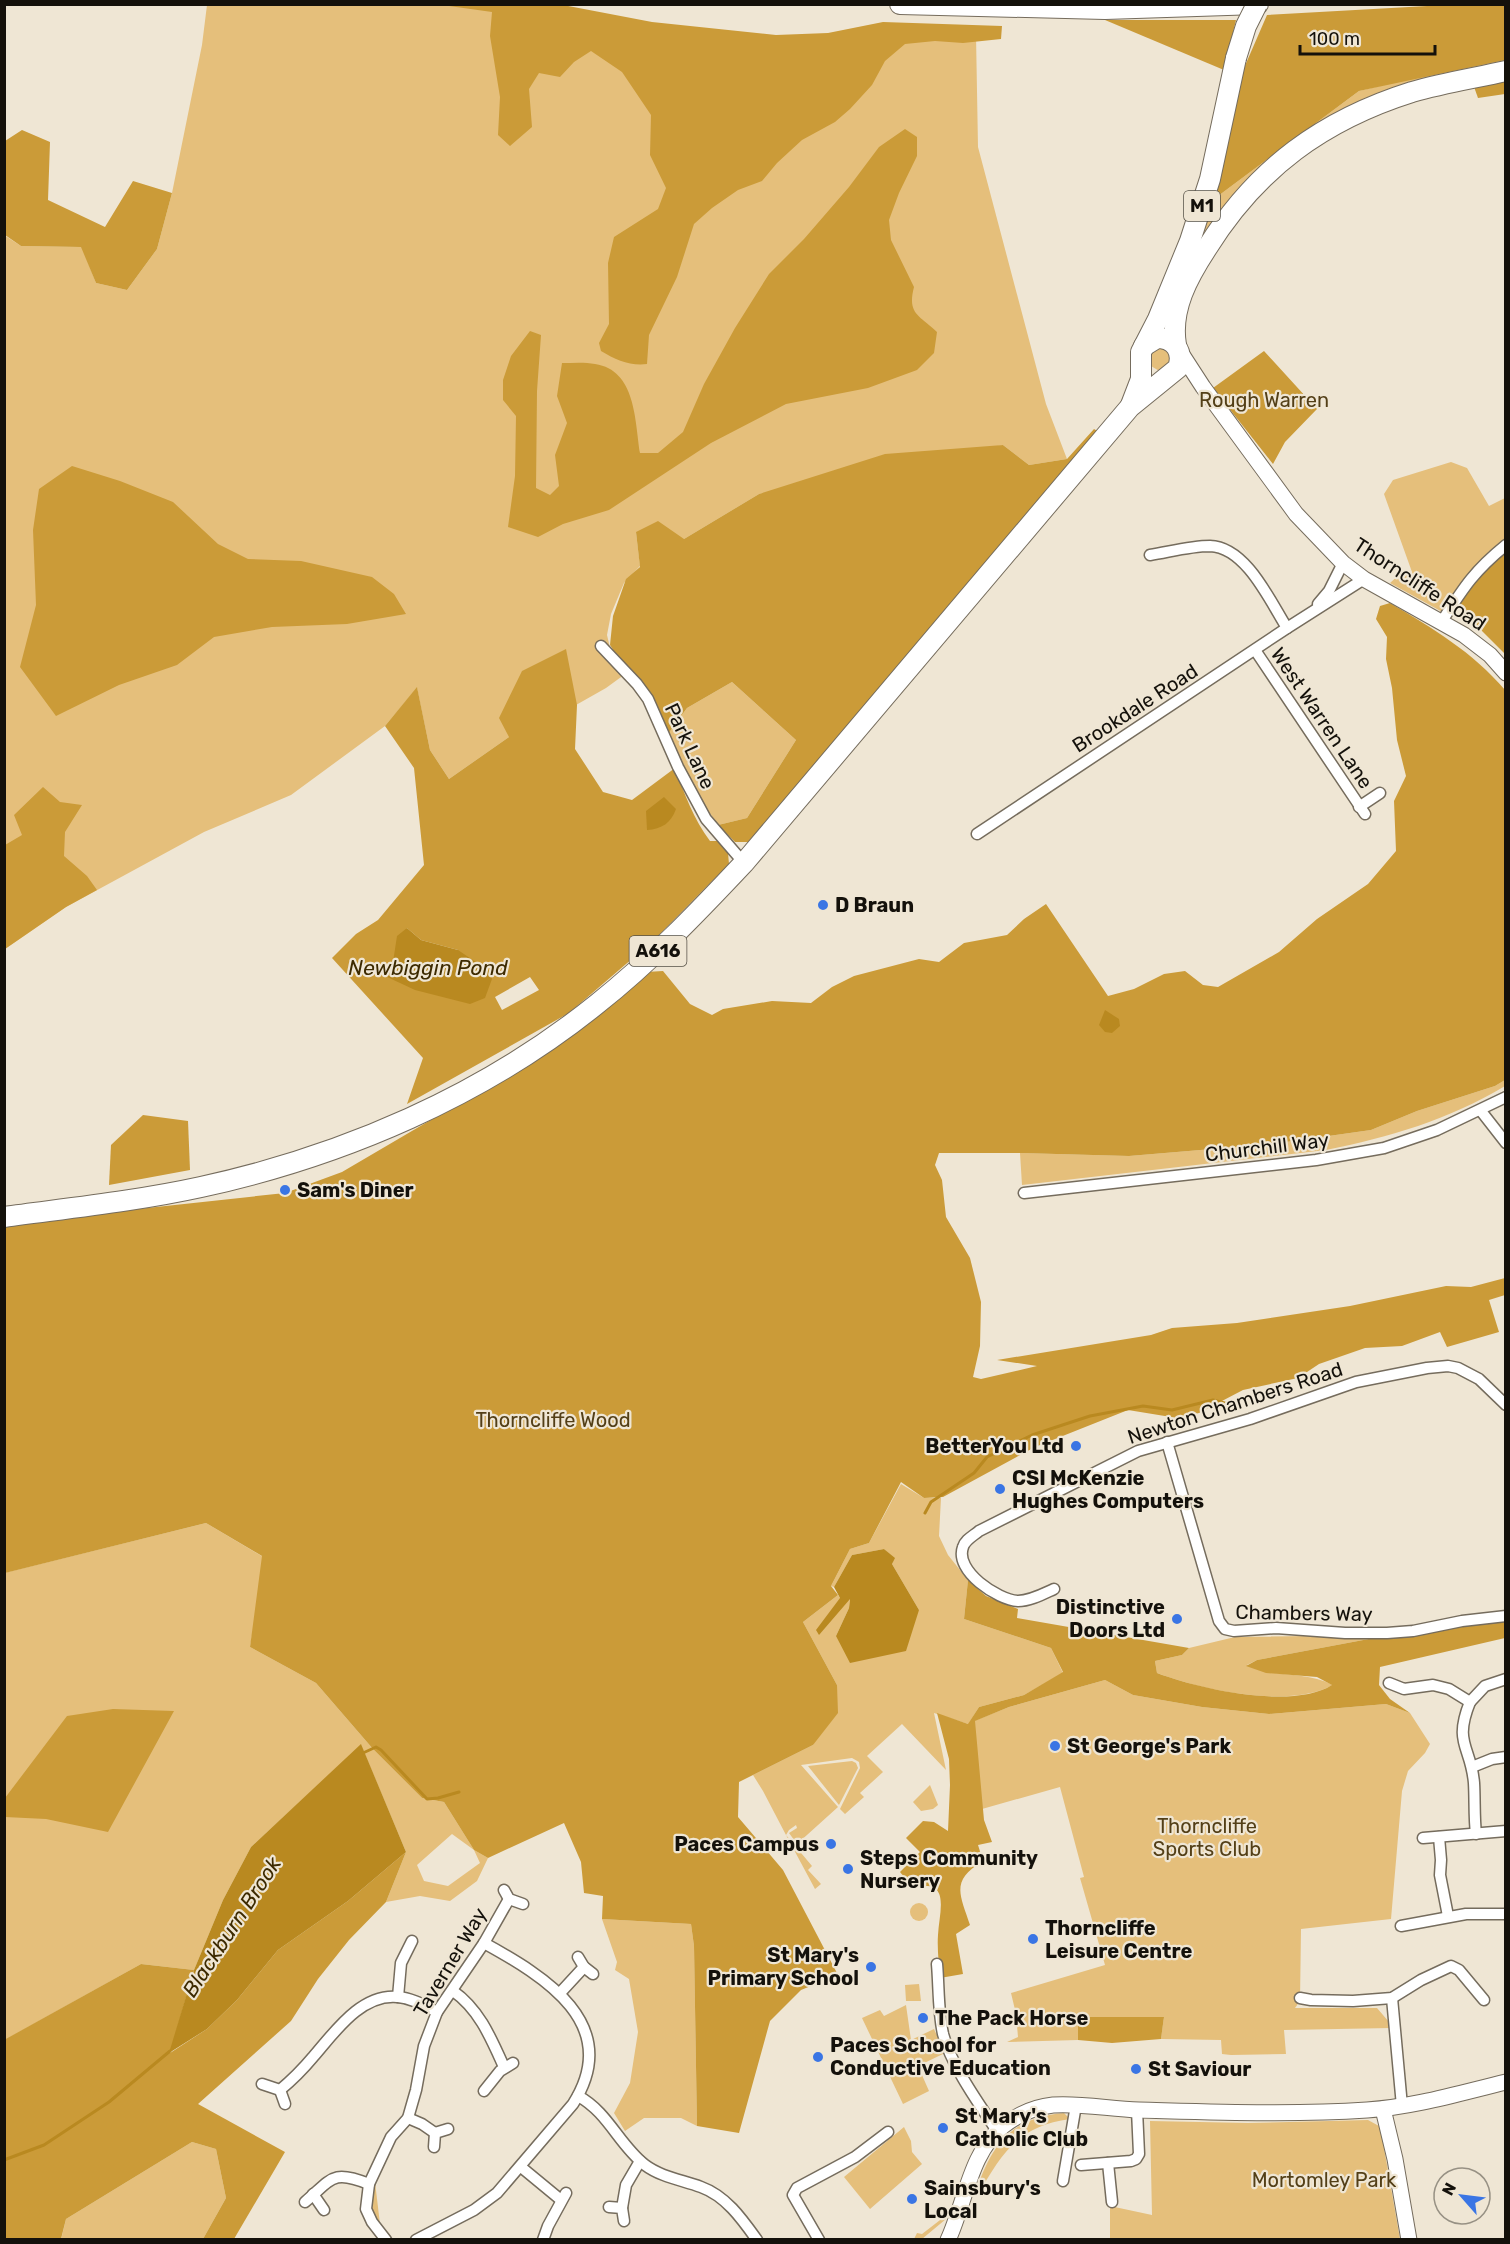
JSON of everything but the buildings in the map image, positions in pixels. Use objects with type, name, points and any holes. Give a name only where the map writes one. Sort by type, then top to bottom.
[{"type":"highway","name":"M1","points":[[900,4],[1105,9],[1257,4],[1246,26],[1236,58],[1210,179],[1200,212],[1158,319],[1144,346]]},
{"type":"highway","name":"M1","points":[[1177,348],[1174,325],[1176,309],[1203,253],[1234,209],[1254,186],[1286,156],[1327,127],[1378,105],[1413,92],[1506,71]]},
{"type":"highway","points":[[1144,346],[1157,338],[1170,340],[1177,348]]},
{"type":"highway","name":"A616","points":[[1130,407],[1139,386],[1142,367],[1140,359],[1144,346]]},
{"type":"highway","name":"A616","points":[[4,1217],[182,1191],[294,1163],[414,1117],[470,1088],[526,1054],[596,1005],[685,926],[744,863],[1130,407],[1178,368],[1181,359],[1177,348]]},
{"type":"highway","points":[[1142,367],[1152,377],[1167,377]]},
{"type":"street","name":"Thorncliffe Road","points":[[1177,348],[1296,514],[1343,563],[1365,579],[1464,635],[1490,656],[1506,673]]},
{"type":"street","points":[[1167,377],[1189,381],[1203,387]]},
{"type":"street","points":[[1442,621],[1463,587],[1478,569],[1506,545]]},
{"type":"street","points":[[1150,555],[1210,546],[1233,552],[1241,559],[1263,589],[1287,628]]},
{"type":"street","name":"Brookdale Road","points":[[1313,611],[1329,591],[1343,563]]},
{"type":"street","name":"Brookdale Road","points":[[977,834],[1287,628],[1365,579]]},
{"type":"street","name":"Park Lane","points":[[600,646],[638,684],[648,699],[678,766],[706,819],[744,863]]},
{"type":"street","name":"West Warren Lane","points":[[1255,650],[1362,810],[1380,793]]},
{"type":"street","name":"Churchill Way","points":[[1024,1194],[1316,1160],[1372,1150],[1437,1130],[1481,1111],[1506,1097]]},
{"type":"street","points":[[1481,1111],[1506,1143]]},
{"type":"street","name":"Newton Chambers Road","points":[[1054,1589],[1024,1600],[1013,1600],[1002,1596],[980,1583],[970,1572],[962,1559],[962,1549],[967,1541],[979,1531],[1138,1451],[1250,1419],[1356,1382],[1440,1366],[1458,1368],[1479,1378],[1506,1404]]},
{"type":"street","name":"Chambers Way","points":[[1167,1443],[1219,1621],[1225,1629],[1234,1631],[1276,1628],[1345,1633],[1387,1633],[1506,1616]]},
{"type":"street","points":[[1476,1834],[1472,1767],[1462,1740],[1462,1730],[1470,1702],[1485,1686],[1506,1678]]},
{"type":"street","points":[[1389,1683],[1404,1689],[1433,1685],[1449,1689],[1470,1702]]},
{"type":"street","points":[[1472,1767],[1492,1759],[1506,1757]]},
{"type":"street","points":[[1422,1838],[1506,1831]]},
{"type":"street","points":[[1439,1837],[1440,1875],[1448,1916]]},
{"type":"street","name":"Taverner Way","points":[[386,2240],[368,2214],[365,2202],[369,2184],[391,2137],[408,2118],[424,2046],[438,2012],[484,1942],[506,1894],[523,1904]]},
{"type":"street","points":[[1401,1926],[1448,1916],[1506,1914]]},
{"type":"street","points":[[398,1997],[396,1961],[412,1941]]},
{"type":"street","points":[[416,2240],[485,2202],[508,2183],[578,2096],[586,2074],[588,2044],[579,2019],[560,1993],[523,1964],[484,1942]]},
{"type":"street","points":[[560,1993],[581,1962],[593,1974]]},
{"type":"street","points":[[937,1964],[946,2043],[969,2087],[997,2131]]},
{"type":"street","points":[[1300,1998],[1353,2001],[1392,1998],[1421,1980],[1451,1966],[1459,1970],[1484,2000]]},
{"type":"street","points":[[453,1991],[475,2011],[509,2065],[484,2091]]},
{"type":"street","points":[[280,2090],[300,2072],[348,2018],[374,2001],[381,1998],[398,1997],[418,2002],[438,2012]]},
{"type":"street","points":[[1392,1998],[1402,2106]]},
{"type":"street","points":[[948,2240],[959,2216],[978,2159],[990,2138],[1015,2118],[1034,2109],[1052,2105],[1137,2110],[1248,2112],[1383,2109],[1506,2082]]},
{"type":"street","points":[[262,2084],[280,2090]]},
{"type":"street","points":[[280,2090],[285,2104]]},
{"type":"street","points":[[578,2096],[596,2107],[640,2161],[654,2171],[699,2186],[718,2196],[739,2217],[754,2238]]},
{"type":"street","points":[[1063,2181],[1076,2105]]},
{"type":"street","points":[[1383,2109],[1395,2158],[1409,2240]]},
{"type":"street","points":[[1081,2165],[1136,2159],[1139,2154],[1137,2110]]},
{"type":"street","points":[[408,2118],[435,2133]]},
{"type":"street","points":[[435,2133],[448,2129]]},
{"type":"street","points":[[819,2240],[793,2195],[796,2188],[855,2157],[882,2132]]},
{"type":"street","points":[[434,2147],[435,2133]]},
{"type":"street","points":[[624,2221],[622,2208],[626,2185],[640,2161]]},
{"type":"street","points":[[1108,2163],[1112,2202]]},
{"type":"street","points":[[521,2167],[563,2197],[543,2240]]},
{"type":"street","points":[[324,2210],[309,2198],[328,2181],[350,2176],[369,2184]]},
{"type":"street","points":[[609,2207],[622,2208]]},
{"type":"green space","points":[[207,5],[483,5],[781,57],[976,35],[978,147],[1046,404],[1067,459],[1029,465],[1003,445],[759,494],[684,539],[636,532],[640,566],[624,583],[611,614],[607,635],[611,652],[628,672],[606,688],[509,737],[449,779],[430,750],[417,688],[385,726],[291,795],[204,832],[66,907],[5,949],[4,235],[21,246],[82,247],[96,283],[127,290],[157,249],[172,193],[202,45]]},
{"type":"green space","points":[[442,5],[563,5],[652,22],[776,35],[828,33],[883,22],[1002,26],[1001,39],[963,43],[935,41],[905,44],[885,61],[872,85],[835,122],[802,140],[777,163],[762,181],[738,190],[694,224],[677,277],[649,335],[647,364],[641,364],[623,362],[612,357],[601,351],[599,343],[609,324],[608,263],[614,237],[658,209],[666,188],[650,155],[651,115],[622,72],[591,51],[574,62],[560,77],[539,73],[529,89],[532,127],[510,146],[498,135],[500,97],[490,36],[492,12]]},
{"type":"green space","points":[[1445,5],[1505,5],[1505,60],[1359,91],[1214,199],[1244,68],[1267,15]]},
{"type":"green space","points":[[1105,20],[1236,20],[1224,70]]},
{"type":"green space","points":[[1505,56],[1505,65],[1404,89],[1257,175],[1168,332],[1157,332],[1214,199],[1359,91]]},
{"type":"green space","points":[[1505,76],[1505,94],[1478,98],[1473,84]]},
{"type":"green space","points":[[905,129],[917,137],[917,156],[889,220],[891,240],[914,287],[913,309],[937,332],[934,353],[917,370],[868,388],[786,404],[711,443],[609,510],[563,524],[538,537],[508,527],[515,476],[516,416],[503,400],[503,380],[511,356],[530,331],[541,335],[537,391],[536,488],[550,495],[559,486],[555,455],[567,423],[557,396],[562,363],[595,364],[608,368],[619,376],[631,399],[640,453],[658,453],[683,432],[704,384],[735,328],[769,274],[804,239],[849,187],[879,147]]},
{"type":"green space","points":[[22,130],[50,142],[48,200],[105,227],[133,181],[172,193],[157,249],[127,290],[96,283],[81,247],[21,246],[5,235],[5,141]]},
{"type":"green space","points":[[1163,347],[1174,358],[1161,372],[1151,366],[1150,354],[1156,348]]},
{"type":"green space","name":"Rough Warren","points":[[1264,351],[1317,409],[1285,442],[1273,464],[1213,388]]},
{"type":"green space","points":[[1094,429],[1099,432],[748,842],[735,842],[718,825],[747,818],[796,740],[732,682],[687,708],[668,734],[610,645],[613,616],[626,579],[640,567],[636,532],[658,521],[684,539],[759,494],[885,454],[1003,445],[1029,465],[1067,459]]},
{"type":"green space","points":[[1451,462],[1467,468],[1489,506],[1505,498],[1505,545],[1446,614],[1390,583],[1400,574],[1412,572],[1384,494],[1393,480]]},
{"type":"green space","points":[[72,466],[120,481],[173,502],[218,544],[248,559],[301,561],[372,577],[394,594],[406,614],[347,624],[272,627],[214,637],[177,665],[119,685],[56,716],[20,667],[36,605],[33,530],[39,489]]},
{"type":"green space","points":[[1505,545],[1505,654],[1453,602]]},
{"type":"green space","name":"Thorncliffe Wood","points":[[1390,603],[1466,652],[1505,690],[1505,1080],[1495,1086],[1417,1111],[1371,1130],[1272,1144],[1129,1156],[939,1153],[935,1165],[942,1180],[946,1217],[970,1258],[981,1302],[980,1346],[973,1377],[981,1379],[1037,1366],[997,1360],[1151,1335],[1172,1328],[1237,1323],[1350,1306],[1446,1286],[1471,1287],[1505,1278],[1505,1295],[1489,1300],[1499,1332],[1447,1347],[1440,1332],[1402,1346],[1365,1348],[1319,1364],[1298,1378],[1243,1390],[1199,1413],[1177,1418],[1128,1410],[1035,1447],[943,1497],[924,1498],[901,1482],[869,1543],[850,1549],[831,1586],[838,1595],[803,1622],[837,1685],[838,1713],[813,1745],[739,1782],[738,1817],[783,1870],[838,1975],[801,1990],[770,2021],[739,2133],[697,2126],[694,1946],[691,1924],[602,1919],[603,1896],[584,1893],[581,1862],[564,1823],[488,1858],[474,1850],[444,1802],[422,1798],[373,1749],[316,1683],[250,1647],[262,1556],[206,1523],[5,1573],[4,1226],[285,1193],[342,1172],[545,1053],[646,972],[663,971],[690,1004],[712,1015],[723,1009],[772,1001],[811,1003],[832,987],[854,976],[919,959],[939,962],[964,943],[1007,935],[1024,919],[1046,904],[1108,996],[1134,989],[1164,974],[1185,971],[1203,985],[1218,987],[1279,952],[1317,919],[1368,884],[1396,851],[1394,801],[1406,776],[1397,740],[1392,688],[1386,659],[1387,637],[1376,619],[1380,606]]},
{"type":"green space","points":[[566,649],[577,705],[575,749],[603,792],[632,800],[675,768],[699,824],[710,841],[719,841],[728,853],[729,864],[654,940],[569,1013],[407,1104],[423,1058],[332,958],[356,934],[378,920],[424,865],[414,768],[385,726],[417,687],[430,750],[449,779],[509,737],[499,718],[522,671]],"holes":[[[407,928],[421,940],[458,950],[393,962]],[[530,977],[539,990],[502,1010],[495,997]]]},
{"type":"green space","points":[[732,682],[796,740],[747,818],[718,825],[693,789],[668,734],[687,708]]},
{"type":"green space","points":[[43,787],[60,802],[82,805],[65,832],[64,856],[87,876],[97,890],[66,907],[5,949],[5,845],[22,835],[14,815]]},
{"type":"green space","points":[[1505,1080],[1505,1086],[1462,1109],[1418,1126],[1350,1145],[1326,1150],[1022,1185],[1020,1153],[1129,1156],[1272,1144],[1371,1130],[1417,1111],[1495,1086]]},
{"type":"green space","points":[[143,1115],[188,1121],[190,1170],[109,1185],[111,1145]]},
{"type":"green space","name":"Thorncliffe Sports Club","points":[[901,1484],[924,1498],[941,1498],[939,1536],[948,1555],[968,1580],[964,1619],[1051,1648],[1063,1673],[1024,1695],[979,1707],[969,1723],[1009,1707],[1105,1680],[1133,1695],[1202,1707],[1269,1714],[1386,1704],[1410,1713],[1430,1744],[1425,1753],[1408,1771],[1402,1791],[1391,1919],[1301,1929],[1300,2001],[1295,2008],[1377,2008],[1389,2022],[1391,2028],[1284,2030],[1286,2054],[1231,2055],[1222,2054],[1221,2040],[1161,2039],[1164,2017],[1079,2017],[1078,2040],[1007,2042],[1018,2037],[1011,1993],[1105,1965],[1080,1878],[1084,1877],[1060,1787],[968,1813],[968,1724],[934,1713],[946,1770],[902,1724],[867,1756],[883,1772],[860,1793],[864,1797],[845,1814],[840,1809],[860,1768],[859,1762],[852,1758],[801,1765],[838,1807],[797,1844],[789,1833],[797,1828],[796,1825],[786,1835],[753,1775],[813,1745],[837,1685],[803,1622],[838,1595],[840,1598],[850,1598],[849,1608],[836,1636],[919,1610],[892,1564],[894,1558],[884,1549],[852,1555],[834,1587],[831,1586],[850,1549],[869,1543]]},
{"type":"green space","points":[[206,1523],[265,1558],[250,1647],[316,1683],[373,1749],[422,1798],[444,1802],[474,1850],[488,1858],[477,1881],[450,1901],[420,1896],[386,1902],[406,1852],[361,1745],[251,1847],[223,1900],[194,1970],[141,1964],[5,2040],[4,1573]],"holes":[[[452,1834],[474,1850],[480,1863],[448,1886],[424,1881],[417,1865]]]},
{"type":"green space","points":[[968,1580],[986,1596],[1018,1609],[1017,1618],[1189,1648],[1182,1655],[1155,1661],[1157,1673],[1197,1685],[1246,1694],[1294,1696],[1315,1692],[1332,1685],[1317,1677],[1266,1673],[1246,1666],[1257,1660],[1390,1635],[1505,1620],[1505,1638],[1380,1667],[1379,1685],[1390,1699],[1410,1713],[1386,1704],[1269,1714],[1202,1707],[1133,1695],[1105,1680],[1009,1707],[975,1721],[984,1820],[992,1842],[978,1845],[983,1861],[966,1875],[960,1889],[970,1925],[956,1934],[963,1974],[940,1978],[938,1940],[941,1899],[933,1887],[913,1888],[900,1872],[920,1852],[906,1838],[923,1821],[934,1822],[948,1831],[949,1759],[937,1713],[968,1724],[979,1707],[1024,1695],[1063,1672],[1051,1648],[964,1619]]},
{"type":"green space","points":[[1390,1635],[1257,1660],[1247,1665],[1269,1672],[1322,1680],[1333,1685],[1315,1692],[1293,1696],[1245,1694],[1197,1685],[1157,1673],[1155,1661],[1182,1655],[1189,1648],[1235,1637]]},
{"type":"green space","points":[[113,1709],[174,1711],[108,1832],[46,1819],[5,1817],[5,1798],[67,1716]]},
{"type":"green space","points":[[852,1761],[858,1768],[839,1805],[808,1766]]},
{"type":"green space","points":[[930,1785],[938,1805],[933,1809],[921,1811],[913,1802]]},
{"type":"green space","points":[[786,1835],[812,1866],[808,1870],[821,1884],[815,1889]]},
{"type":"green space","points":[[406,1852],[386,1902],[349,1940],[318,1979],[291,2021],[198,2104],[285,2152],[234,2239],[203,2239],[226,2198],[216,2149],[192,2142],[66,2219],[61,2239],[5,2239],[4,2040],[141,1964],[194,1970],[170,2053],[207,2029],[237,2000],[278,1950],[348,1901]]},
{"type":"green space","points":[[919,1903],[925,1906],[928,1912],[925,1918],[919,1921],[913,1918],[910,1912],[913,1906]]},
{"type":"green space","points":[[602,1919],[691,1924],[694,1946],[697,2126],[681,2118],[644,2118],[625,2131],[614,2113],[630,2083],[638,2032],[629,1979],[615,1970],[617,1962]]},
{"type":"green space","points":[[919,1984],[921,2001],[906,2001],[905,1985]]},
{"type":"green space","points":[[906,2005],[911,2040],[934,2029],[945,2053],[918,2066],[929,2091],[903,2104],[862,2018],[880,2010],[884,2016]]},
{"type":"green space","points":[[1078,2017],[1164,2017],[1161,2039],[1112,2043],[1078,2040]]},
{"type":"green space","points":[[1064,2113],[1070,2119],[1037,2128],[1013,2144],[977,2196],[975,2193],[988,2161],[1005,2137],[1029,2121]]},
{"type":"green space","name":"Mortomley Park","points":[[1368,2120],[1379,2126],[1381,2131],[1400,2239],[1110,2239],[1110,2206],[1152,2215],[1150,2121],[1248,2123]]},
{"type":"green space","points":[[904,2127],[911,2141],[912,2152],[922,2164],[870,2209],[844,2177]]},
{"type":"green space","points":[[192,2142],[216,2149],[226,2198],[203,2239],[61,2240],[66,2219]]},
{"type":"green space","points":[[375,2182],[380,2224],[371,2204]]},
{"type":"green space","points":[[945,2210],[946,2219],[922,2239],[914,2239],[917,2233],[922,2234],[944,2217],[942,2213]]},
{"type":"water","points":[[664,797],[676,809],[674,814],[665,824],[647,830],[646,811]]},
{"type":"water","name":"Newbiggin Pond","points":[[407,928],[421,940],[458,950],[489,971],[492,979],[485,998],[470,1004],[415,990],[385,976],[375,966],[393,962],[397,936]]},
{"type":"water","points":[[1105,1010],[1119,1019],[1120,1026],[1112,1033],[1105,1032],[1099,1025]]},
{"type":"water","points":[[884,1549],[895,1558],[892,1564],[919,1610],[906,1651],[850,1663],[836,1636],[849,1608],[850,1599],[819,1635],[816,1630],[840,1598],[834,1587],[852,1555]]},
{"type":"water","points":[[361,1744],[406,1852],[348,1901],[278,1950],[237,2000],[207,2029],[169,2053],[194,1970],[223,1900],[251,1847]]},
{"type":"waterway","name":"Blackburn Brook","points":[[925,1513],[931,1502],[974,1473],[987,1457],[1032,1435],[1090,1416],[1143,1406],[1172,1410],[1213,1400],[1236,1406]]},
{"type":"waterway","name":"Blackburn Brook","points":[[363,1753],[376,1747],[381,1750],[427,1799],[459,1792]]},
{"type":"waterway","name":"Blackburn Brook","points":[[4,2160],[44,2145],[109,2102],[170,2051]]},
{"type":"place","name":"D Braun","points":[[823,905]]},
{"type":"place","name":"Sam's Diner","points":[[285,1190]]},
{"type":"place","name":"BetterYou Ltd","points":[[1076,1446]]},
{"type":"place","name":"CSI McKenzie Hughes Computers","points":[[1000,1489]]},
{"type":"place","name":"Distinctive Doors Ltd","points":[[1177,1619]]},
{"type":"place","name":"St George's Park","points":[[1055,1746]]},
{"type":"place","name":"Paces Campus","points":[[831,1844]]},
{"type":"place","name":"Steps Community Nursery","points":[[848,1869]]},
{"type":"place","name":"Thorncliffe Leisure Centre","points":[[1033,1939]]},
{"type":"place","name":"St Mary's Primary School","points":[[871,1967]]},
{"type":"place","name":"The Pack Horse","points":[[923,2018]]},
{"type":"place","name":"Paces School for Conductive Education","points":[[818,2057]]},
{"type":"place","name":"St Saviour","points":[[1136,2069]]},
{"type":"place","name":"St Mary's Catholic Club","points":[[943,2128]]},
{"type":"place","name":"Sainsbury's Local","points":[[912,2199]]}]
